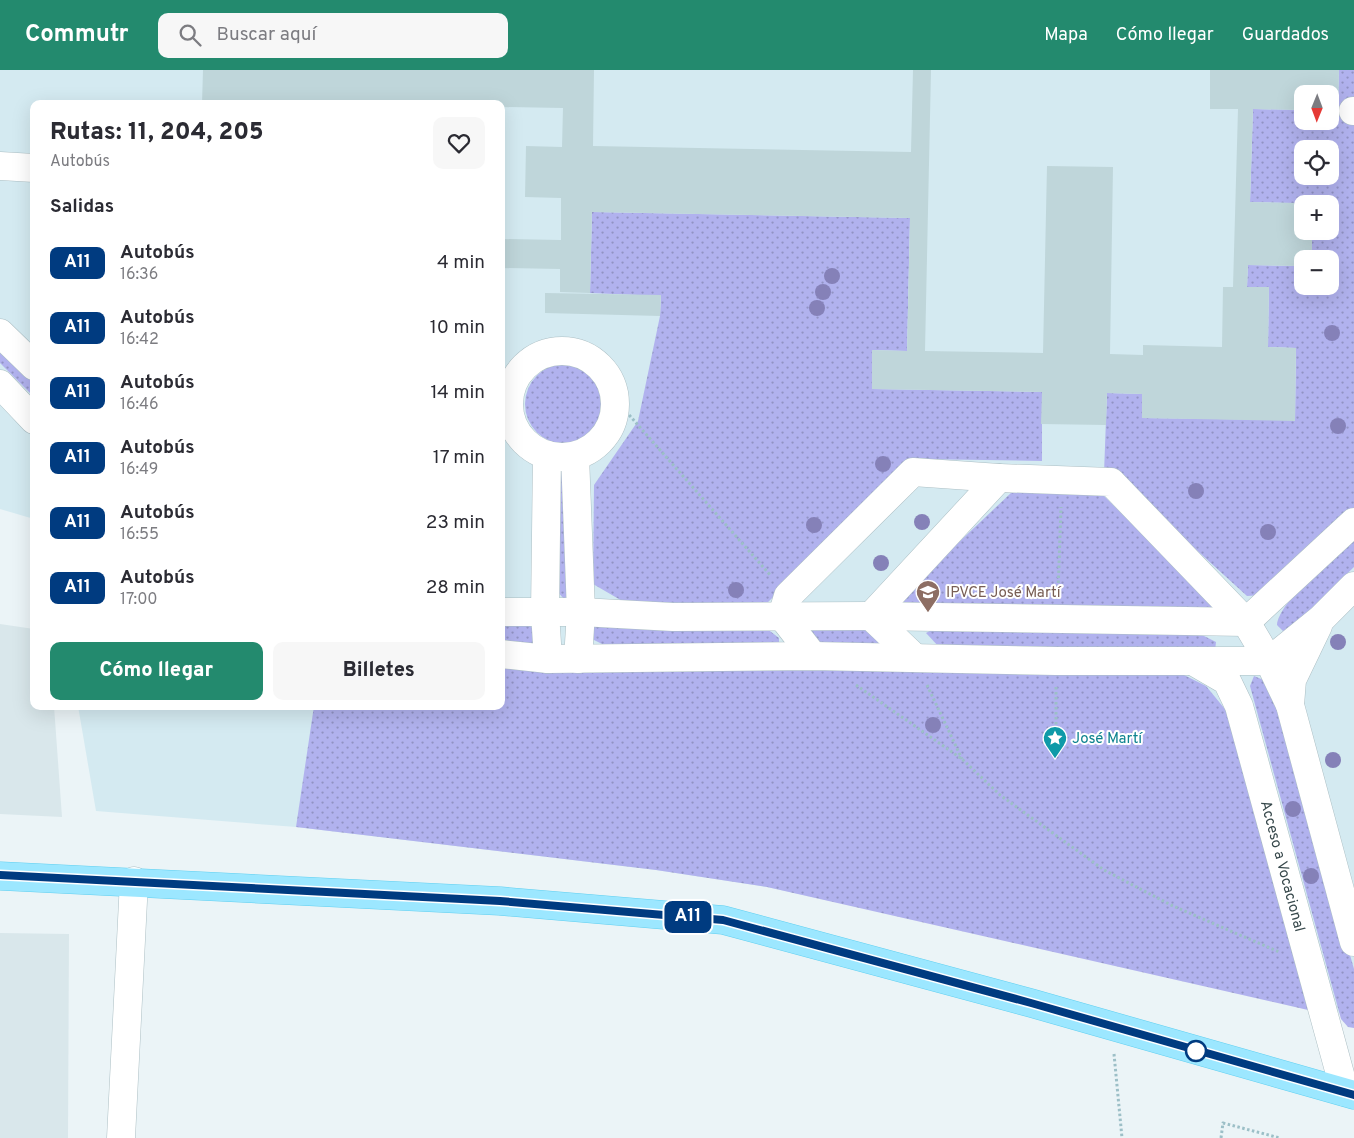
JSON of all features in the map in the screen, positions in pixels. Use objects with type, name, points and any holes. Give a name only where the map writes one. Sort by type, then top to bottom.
[{"type":"main road","points":[[0,876],[134,881],[500,901],[723,920],[1111,1026],[1349,1094]]},
{"type":"street","points":[[0,166],[30,168]]},
{"type":"street","points":[[0,333],[30,362]]},
{"type":"street","points":[[570,351],[586,356],[604,371],[612,385],[616,400],[615,414],[604,437],[593,448],[575,456],[547,455],[524,441],[513,423],[507,384],[526,365],[539,356],[553,352],[570,351]]},
{"type":"street","points":[[0,384],[30,416]]},
{"type":"street","points":[[547,455],[545,612],[548,659]]},
{"type":"street","points":[[575,456],[581,612],[578,659]]},
{"type":"street","points":[[785,606],[912,472],[999,478],[1111,482],[1246,622],[1269,661],[1290,705],[1354,942]]},
{"type":"street","points":[[871,616],[999,478]]},
{"type":"street","points":[[505,612],[581,612],[673,617],[785,606],[871,616],[1246,622],[1354,522]]},
{"type":"street","points":[[505,654],[548,659],[813,656],[1056,661],[1269,661],[1321,619],[1354,586]]},
{"type":"street","points":[[785,606],[813,656]]},
{"type":"street","points":[[871,616],[914,658]]},
{"type":"street","points":[[1290,705],[1292,680],[1321,619]]},
{"type":"street","name":"Acceso a Vocacional","points":[[1193,661],[1227,681],[1239,706],[1310,965],[1349,1094]]},
{"type":"street","points":[[121,1138],[134,881]]},
{"type":"path","points":[[616,400],[785,606]]},
{"type":"path","points":[[914,658],[962,759]]},
{"type":"path","points":[[855,684],[962,759],[1000,795],[1104,870],[1171,905],[1310,965]]},
{"type":"path","points":[[1111,1026],[1122,1138]]},
{"type":"path","points":[[1220,1138],[1223,1123],[1280,1138]]},
{"type":"shaded area","name":"IPVCE José Martí","points":[[0,70],[1354,70],[1354,1016],[767,887],[656,870],[296,827],[96,811],[79,710],[505,710],[505,100],[30,100],[30,518],[0,509]]},
{"type":"shaded area","points":[[1339,70],[1354,70],[1354,510],[1262,595],[1247,596],[1113,474],[1104,473],[1107,393],[1142,394],[1142,418],[1295,420],[1296,348],[1268,347],[1269,287],[1247,287],[1248,265],[1294,266],[1294,295],[1339,295],[1339,250],[1312,250],[1312,240],[1339,240],[1339,195],[1294,195],[1294,203],[1250,202],[1253,109],[1294,110],[1294,130],[1339,130]]},
{"type":"shaded area","points":[[592,212],[910,218],[907,351],[872,350],[872,389],[1042,392],[1042,461],[916,459],[766,604],[624,602],[593,584],[594,485],[638,421],[660,316],[661,296],[590,293]]},
{"type":"shaded area","points":[[0,343],[30,372],[30,393],[0,363]]},
{"type":"shaded area","points":[[565,364],[580,367],[593,376],[602,389],[605,404],[602,419],[593,432],[580,441],[565,444],[550,441],[537,432],[528,419],[525,404],[528,389],[537,376],[550,367]]},
{"type":"shaded area","points":[[567,461],[573,591],[564,599],[556,590],[561,465]]},
{"type":"shaded area","points":[[1012,492],[1101,493],[1219,609],[898,605],[901,597]]},
{"type":"shaded area","points":[[1354,537],[1354,567],[1291,628],[1283,631],[1277,625],[1287,603],[1309,579]]},
{"type":"shaded area","points":[[505,622],[528,624],[538,633],[534,649],[505,645]]},
{"type":"shaded area","points":[[0,624],[30,628],[30,710],[54,710],[62,817],[0,814]]},
{"type":"shaded area","points":[[590,625],[766,628],[779,638],[779,648],[602,644],[586,636]]},
{"type":"shaded area","points":[[939,626],[1196,632],[1216,642],[1215,651],[940,648],[926,633]]},
{"type":"shaded area","points":[[813,627],[863,629],[879,640],[880,649],[818,645],[808,637]]},
{"type":"shaded area","points":[[505,661],[1174,670],[1206,686],[1229,714],[1308,1010],[767,887],[656,870],[296,827],[313,710],[505,710]]},
{"type":"shaded area","points":[[1254,676],[1266,681],[1278,700],[1354,969],[1354,1028],[1348,1027],[1341,1019],[1250,686]]},
{"type":"shaded area","points":[[0,933],[69,934],[68,1138],[0,1138]]},
{"type":"building","points":[[203,70],[594,70],[593,146],[911,152],[913,70],[931,70],[925,351],[1043,353],[1047,166],[1113,167],[1110,354],[1143,355],[1143,345],[1222,347],[1223,287],[1233,287],[1238,109],[1210,109],[1210,70],[1339,70],[1339,85],[1294,85],[1294,110],[1253,109],[1250,202],[1294,203],[1294,240],[1312,240],[1312,250],[1294,250],[1294,266],[1248,265],[1247,287],[1269,287],[1268,347],[1296,348],[1295,421],[1142,418],[1142,394],[1107,393],[1106,425],[1041,424],[1042,392],[872,389],[872,350],[907,351],[910,218],[592,212],[590,293],[560,292],[560,269],[505,268],[505,239],[561,240],[561,198],[525,197],[526,146],[562,147],[563,108],[505,107],[505,100],[202,100]]},
{"type":"building","points":[[545,293],[661,295],[660,316],[545,313]]},
{"type":"bus line","name":"A11","points":[[0,875],[500,901],[723,920],[1031,1003],[1354,1095]]},
{"type":"place","name":"IPVCE José Martí","points":[[928,613]]},
{"type":"place","name":"José Martí","points":[[1055,759]]}]
